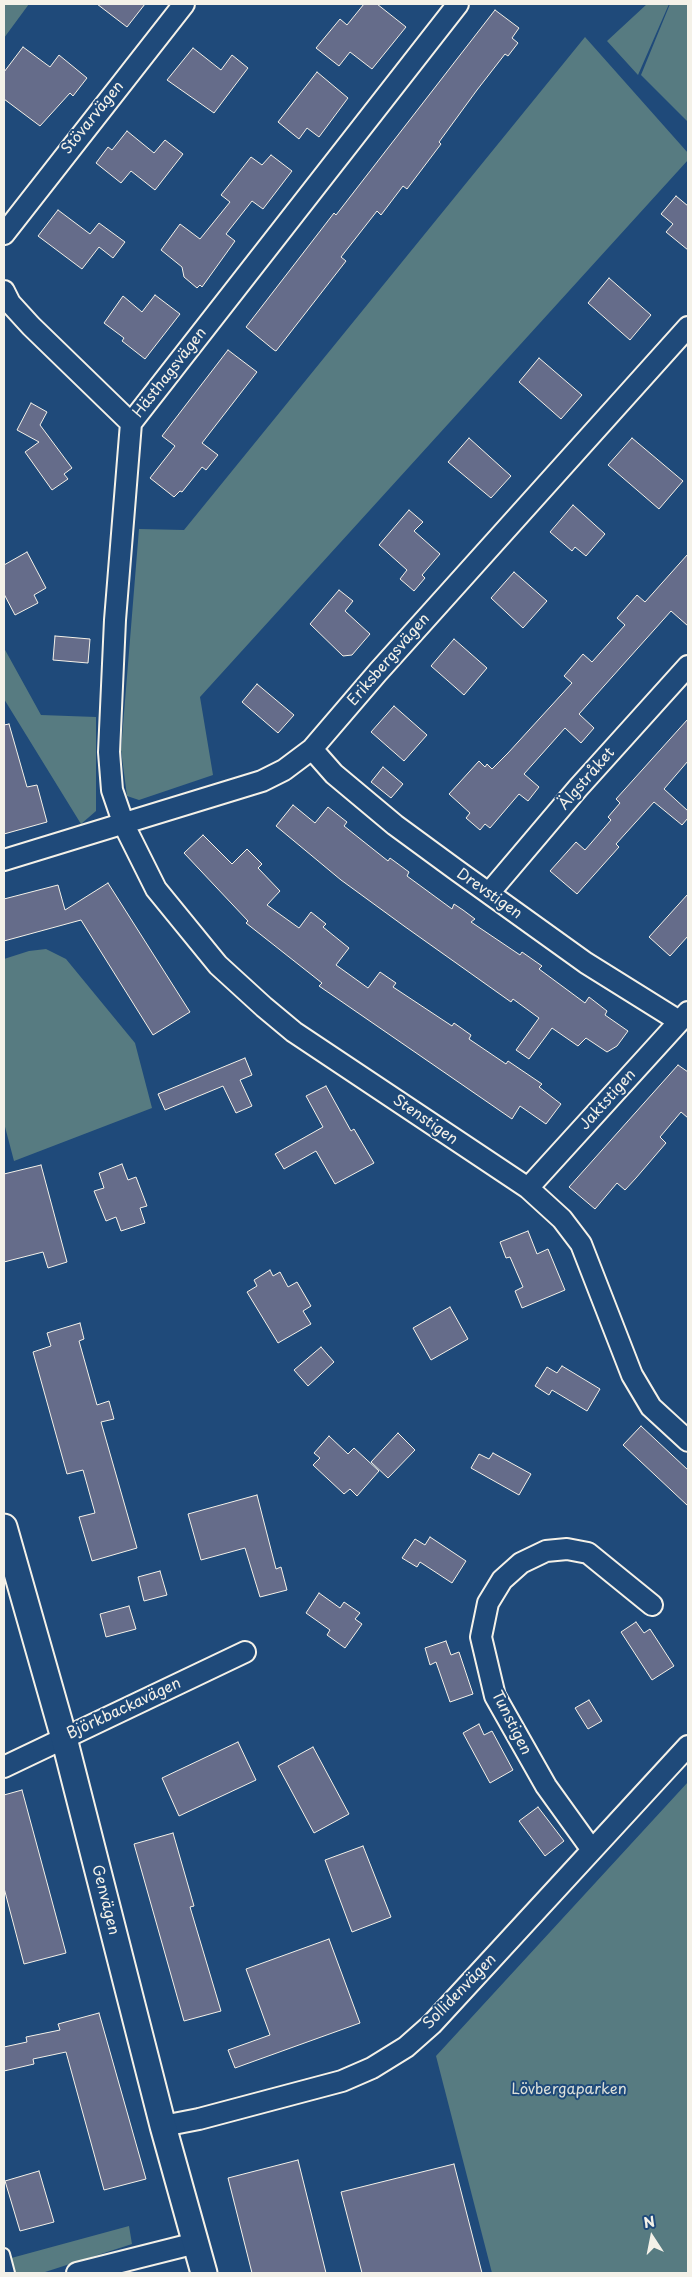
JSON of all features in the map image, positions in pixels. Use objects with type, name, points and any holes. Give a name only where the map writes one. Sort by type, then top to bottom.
[{"type":"street","name":"Stövarvägen","points":[[4,234],[41,184],[184,4]]},
{"type":"street","name":"Hästhagsvägen","points":[[124,825],[112,790],[109,752],[115,620],[131,423],[458,4]]},
{"type":"street","points":[[4,291],[10,303],[31,326],[131,423]]},
{"type":"street","name":"Eriksbergsvägen","points":[[4,860],[124,825],[262,781],[284,770],[312,749],[378,672],[688,328]]},
{"type":"street","name":"Älgstråket","points":[[489,893],[578,788],[688,666]]},
{"type":"street","name":"Drevstigen","points":[[312,749],[334,774],[395,825],[586,963],[684,1016]]},
{"type":"street","name":"Stenstigen","points":[[124,825],[156,889],[218,965],[241,987],[294,1032],[528,1188],[562,1219],[581,1244],[632,1375],[651,1407],[688,1441]]},
{"type":"street","name":"Jaktstigen","points":[[528,1188],[684,1016]]},
{"type":"street","name":"Genvägen","points":[[4,1527],[64,1738],[163,2126],[204,2273]]},
{"type":"street","name":"Tunstigen","points":[[592,1850],[546,1786],[495,1696],[481,1637],[488,1603],[502,1580],[520,1563],[546,1551],[567,1549],[588,1553],[652,1606]]},
{"type":"street","name":"Björkbackavägen","points":[[4,1767],[245,1652]]},
{"type":"street","name":"Sollidenvägen","points":[[163,2126],[199,2119],[342,2081],[372,2068],[406,2047],[432,2024],[688,1746]]},
{"type":"street","points":[[77,2273],[196,2243]]},
{"type":"lane","points":[[4,2254],[9,2273]]},
{"type":"green space","points":[[4,4],[29,4],[4,38]]},
{"type":"green space","points":[[647,4],[669,4],[638,75],[607,41]]},
{"type":"green space","points":[[670,4],[688,4],[688,122],[641,75]]},
{"type":"green space","points":[[585,37],[688,153],[688,160],[200,697],[213,775],[139,800],[127,796],[121,750],[139,529],[184,530]]},
{"type":"green space","points":[[4,648],[41,715],[96,717],[96,811],[81,824],[4,699]]},
{"type":"green space","points":[[46,949],[66,959],[135,1043],[152,1108],[14,1161],[4,1123],[4,959],[29,951]]},
{"type":"green space","name":"Lövbergaparken","points":[[688,1782],[688,2273],[492,2273],[436,2056]]},
{"type":"green space","points":[[129,2226],[132,2244],[42,2273],[4,2273],[4,2260]]},
{"type":"building","points":[[97,4],[145,4],[127,27]]},
{"type":"building","points":[[364,4],[377,4],[406,27],[372,69],[350,52],[339,66],[316,48],[340,19],[347,25]]},
{"type":"building","points":[[495,10],[519,28],[512,38],[518,43],[508,56],[505,54],[477,90],[439,142],[441,144],[407,189],[403,186],[381,215],[377,211],[341,257],[346,261],[276,351],[274,350],[246,327],[334,213],[336,215]]},
{"type":"building","points":[[23,47],[50,67],[59,55],[87,78],[73,96],[70,93],[40,126],[4,99],[4,72]]},
{"type":"building","points":[[193,48],[221,70],[232,55],[248,68],[214,113],[167,80]]},
{"type":"building","points":[[317,72],[348,98],[319,137],[307,128],[299,139],[278,122]]},
{"type":"building","points":[[127,131],[154,153],[165,140],[183,154],[155,190],[131,171],[121,183],[96,163],[108,147],[112,150]]},
{"type":"building","points":[[271,155],[292,171],[263,209],[252,201],[226,234],[235,241],[202,287],[200,285],[197,288],[184,277],[182,267],[161,250],[180,224],[200,239],[230,202],[221,195],[251,157],[262,165]]},
{"type":"building","points":[[676,196],[688,206],[688,250],[666,232],[673,224],[661,214]]},
{"type":"building","points":[[58,210],[90,234],[99,223],[125,242],[113,258],[99,247],[82,269],[38,236]]},
{"type":"building","points":[[609,278],[651,315],[630,340],[588,303]]},
{"type":"building","points":[[155,295],[180,314],[145,359],[122,341],[124,338],[104,323],[123,296],[142,312]]},
{"type":"building","points":[[228,350],[257,372],[202,443],[218,455],[206,470],[202,467],[182,492],[180,491],[174,497],[150,478],[175,446],[162,436]]},
{"type":"building","points":[[539,358],[582,395],[561,419],[519,382]]},
{"type":"building","points":[[31,403],[47,412],[40,425],[72,468],[64,474],[68,479],[52,490],[25,452],[39,442],[17,430]]},
{"type":"building","points":[[469,438],[511,476],[491,498],[448,462]]},
{"type":"building","points":[[632,438],[683,481],[659,509],[608,465]]},
{"type":"building","points":[[573,505],[605,534],[586,556],[575,547],[572,551],[550,532]]},
{"type":"building","points":[[409,510],[423,522],[414,531],[440,554],[422,575],[425,578],[414,591],[400,579],[407,570],[379,545]]},
{"type":"building","points":[[27,552],[46,588],[34,595],[38,603],[15,615],[4,594],[4,565]]},
{"type":"building","points":[[688,554],[688,626],[671,611],[579,714],[594,728],[581,743],[565,728],[524,774],[539,787],[528,801],[519,794],[490,828],[485,824],[480,830],[466,818],[470,813],[449,794],[479,761],[485,767],[487,764],[492,769],[508,753],[572,683],[564,676],[583,654],[592,662],[625,625],[617,618],[637,595],[645,602]]},
{"type":"building","points":[[514,572],[547,601],[523,628],[491,598]]},
{"type":"building","points":[[339,590],[353,601],[345,611],[370,634],[352,655],[343,656],[310,624]]},
{"type":"building","points":[[55,636],[90,639],[88,663],[53,660]]},
{"type":"building","points":[[454,639],[487,668],[464,695],[431,666]]},
{"type":"building","points":[[257,684],[294,715],[278,733],[242,702]]},
{"type":"building","points":[[394,706],[427,735],[404,761],[371,732]]},
{"type":"building","points":[[688,719],[688,761],[664,789],[688,811],[688,818],[682,825],[654,802],[616,844],[619,847],[577,894],[550,871],[576,842],[585,850],[611,820],[608,817],[620,803],[616,799]]},
{"type":"building","points":[[9,724],[27,787],[37,785],[47,822],[4,834],[4,725]]},
{"type":"building","points":[[383,767],[403,784],[391,798],[371,782]]},
{"type":"building","points":[[293,805],[315,823],[328,807],[347,822],[344,826],[388,861],[390,858],[409,872],[407,876],[452,909],[454,904],[463,910],[475,919],[471,922],[520,955],[522,952],[542,966],[539,969],[585,1003],[589,997],[607,1011],[605,1015],[628,1031],[617,1046],[607,1052],[586,1038],[578,1046],[552,1028],[529,1059],[516,1050],[539,1018],[513,999],[511,1002],[404,926],[341,880],[276,826]]},
{"type":"building","points":[[203,835],[232,864],[247,849],[262,864],[258,868],[280,891],[267,905],[299,928],[311,912],[326,924],[323,927],[349,948],[336,965],[368,988],[380,972],[396,983],[393,987],[452,1026],[454,1023],[471,1035],[469,1039],[506,1064],[508,1061],[542,1084],[539,1087],[561,1104],[546,1124],[520,1106],[512,1119],[319,986],[322,983],[246,923],[248,921],[184,853]]},
{"type":"building","points":[[108,883],[190,1012],[153,1035],[81,920],[4,941],[4,899],[58,885],[65,910]]},
{"type":"building","points":[[688,894],[688,936],[670,956],[649,937]]},
{"type":"building","points":[[245,1058],[252,1075],[240,1080],[252,1106],[236,1113],[223,1086],[165,1110],[158,1094]]},
{"type":"building","points":[[678,1065],[688,1072],[688,1118],[681,1112],[660,1137],[666,1143],[636,1178],[625,1190],[617,1183],[595,1209],[569,1187]]},
{"type":"building","points":[[326,1086],[351,1131],[354,1129],[374,1163],[335,1184],[316,1151],[284,1169],[275,1154],[323,1127],[306,1096]]},
{"type":"building","points":[[122,1164],[128,1180],[136,1177],[147,1206],[140,1208],[145,1223],[121,1231],[116,1217],[106,1221],[94,1191],[104,1188],[99,1173]]},
{"type":"building","points":[[41,1165],[67,1262],[48,1268],[43,1252],[4,1262],[4,1174]]},
{"type":"building","points":[[528,1231],[537,1254],[548,1249],[565,1290],[522,1308],[515,1291],[523,1287],[510,1257],[506,1258],[500,1242]]},
{"type":"building","points":[[270,1270],[273,1276],[280,1272],[288,1287],[297,1282],[311,1306],[303,1311],[311,1324],[278,1343],[247,1292],[257,1286],[254,1280]]},
{"type":"building","points":[[450,1307],[468,1339],[431,1360],[413,1328]]},
{"type":"building","points":[[80,1323],[84,1339],[79,1341],[97,1405],[109,1401],[114,1419],[101,1422],[137,1548],[92,1561],[79,1517],[95,1513],[83,1470],[67,1474],[33,1352],[51,1346],[47,1333]]},
{"type":"building","points":[[321,1347],[334,1362],[308,1386],[294,1370]]},
{"type":"building","points":[[562,1366],[600,1389],[587,1411],[552,1390],[549,1395],[535,1386],[547,1367],[557,1373]]},
{"type":"building","points":[[641,1426],[688,1470],[688,1506],[623,1445]]},
{"type":"building","points":[[398,1433],[415,1450],[388,1478],[371,1462]]},
{"type":"building","points":[[329,1436],[348,1454],[354,1448],[379,1471],[357,1496],[350,1489],[344,1494],[313,1465],[320,1458],[314,1453]]},
{"type":"building","points":[[493,1453],[531,1474],[519,1495],[471,1468],[479,1454],[489,1459]]},
{"type":"building","points":[[257,1495],[276,1569],[281,1567],[287,1590],[260,1597],[245,1548],[201,1560],[188,1514]]},
{"type":"building","points":[[430,1537],[466,1561],[452,1583],[420,1562],[417,1567],[402,1558],[415,1539],[425,1545]]},
{"type":"building","points":[[160,1571],[167,1595],[144,1601],[138,1577]]},
{"type":"building","points":[[319,1593],[340,1608],[344,1602],[360,1613],[355,1619],[362,1624],[345,1648],[327,1635],[330,1630],[306,1613]]},
{"type":"building","points":[[129,1606],[136,1629],[106,1637],[100,1614]]},
{"type":"building","points":[[636,1622],[644,1633],[650,1629],[674,1666],[652,1680],[621,1632]]},
{"type":"building","points":[[446,1641],[451,1655],[459,1652],[473,1694],[450,1702],[436,1662],[430,1665],[425,1648]]},
{"type":"building","points":[[589,1700],[602,1721],[588,1729],[575,1708]]},
{"type":"building","points":[[479,1724],[484,1735],[492,1731],[513,1770],[490,1783],[463,1733]]},
{"type":"building","points":[[238,1742],[256,1780],[179,1816],[162,1778]]},
{"type":"building","points":[[313,1747],[349,1814],[314,1833],[278,1766]]},
{"type":"building","points":[[22,1790],[66,1953],[24,1964],[4,1888],[4,1795]]},
{"type":"building","points":[[538,1807],[564,1841],[545,1856],[519,1821]]},
{"type":"building","points":[[173,1833],[194,1906],[190,1907],[221,2011],[184,2021],[134,1844]]},
{"type":"building","points":[[363,1846],[391,1917],[352,1932],[325,1860]]},
{"type":"building","points":[[329,1939],[360,2023],[235,2068],[228,2050],[270,2035],[246,1969]]},
{"type":"building","points":[[99,2013],[146,2179],[104,2190],[66,2052],[33,2059],[34,2064],[4,2071],[4,2047],[27,2042],[26,2037],[60,2030],[58,2024]]},
{"type":"building","points":[[298,2160],[326,2273],[252,2273],[228,2178]]},
{"type":"building","points":[[454,2164],[482,2273],[362,2273],[341,2192]]},
{"type":"building","points":[[39,2171],[54,2222],[20,2231],[5,2181]]}]
